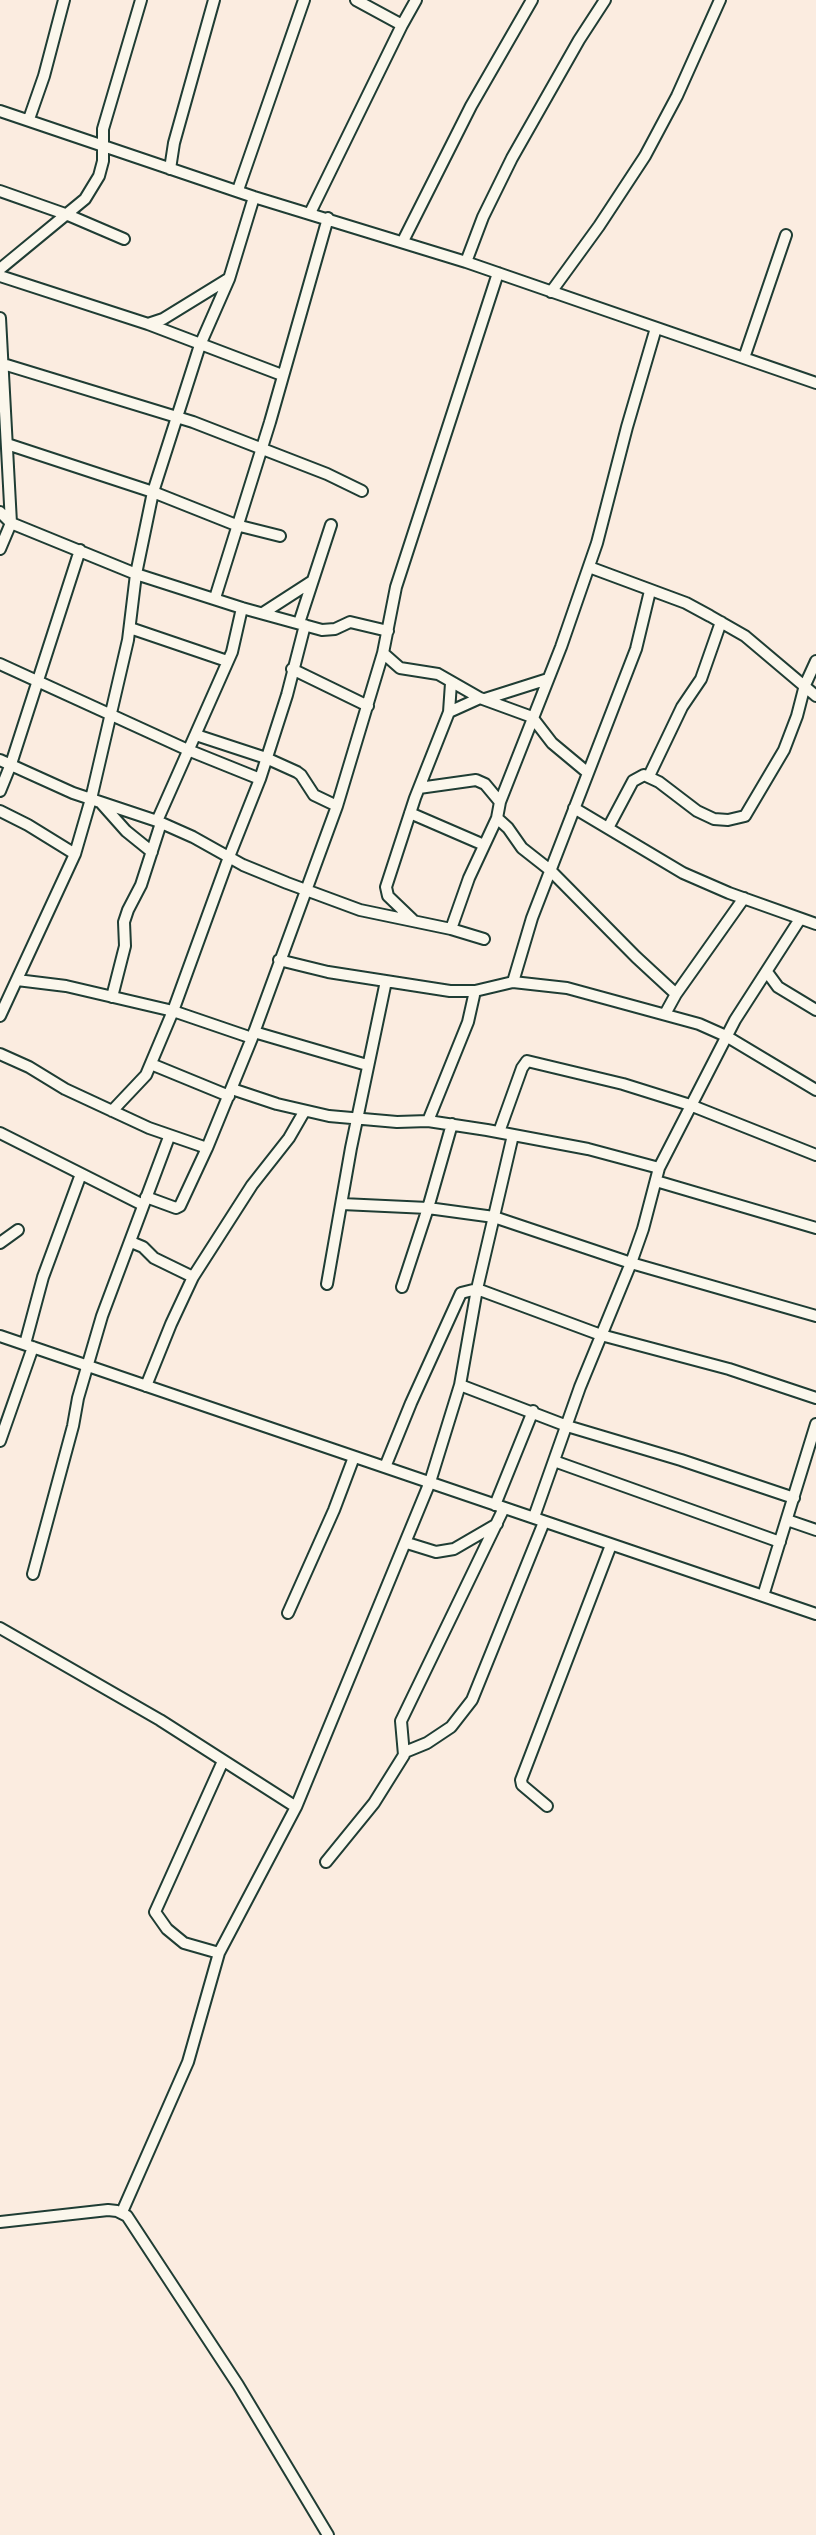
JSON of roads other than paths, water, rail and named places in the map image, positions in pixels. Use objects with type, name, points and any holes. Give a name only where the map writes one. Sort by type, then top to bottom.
[{"type":"street","points":[[29,119],[46,67],[64,0]]},
{"type":"street","points":[[0,270],[85,199],[99,176],[104,146],[105,121],[141,0]]},
{"type":"street","points":[[170,168],[174,143],[214,0]]},
{"type":"street","points":[[238,190],[304,0]]},
{"type":"street","points":[[356,0],[402,25]]},
{"type":"street","points":[[310,213],[416,0]]},
{"type":"street","points":[[403,242],[471,106],[532,0]]},
{"type":"street","points":[[466,262],[483,217],[512,158],[579,40],[606,0]]},
{"type":"street","points":[[551,292],[599,226],[645,156],[677,96],[720,0]]},
{"type":"street","points":[[0,111],[29,119],[254,197],[328,218],[466,262],[816,383]]},
{"type":"street","points":[[0,191],[68,215],[124,239]]},
{"type":"street","points":[[0,1016],[74,854],[96,800],[130,628],[136,574],[153,492],[200,345],[229,278],[254,197]]},
{"type":"street","points":[[215,598],[236,525],[262,449],[328,218]]},
{"type":"street","points":[[744,358],[786,234]]},
{"type":"street","points":[[0,1134],[81,1174],[144,1201],[176,1208],[180,1206],[207,1148],[253,1035],[336,806],[384,653],[396,587],[498,273]]},
{"type":"street","points":[[0,276],[148,324],[282,374]]},
{"type":"street","points":[[148,324],[163,320],[229,278]]},
{"type":"street","points":[[0,318],[11,523],[0,549]]},
{"type":"street","points":[[451,928],[484,845],[497,818],[500,802],[548,680],[589,567],[656,328]]},
{"type":"street","points":[[1,363],[178,417],[327,474],[362,491]]},
{"type":"street","points":[[7,444],[153,492],[236,525],[280,536]]},
{"type":"street","points":[[0,512],[11,523],[136,574],[242,608],[332,630],[350,622],[388,631]]},
{"type":"street","points":[[112,1110],[142,1082],[173,1011],[260,778],[287,695],[310,582],[331,525]]},
{"type":"street","points":[[0,791],[11,764],[36,681],[80,550]]},
{"type":"street","points":[[589,567],[686,603],[721,622],[745,636],[816,696]]},
{"type":"street","points":[[263,613],[310,582]]},
{"type":"street","points":[[513,982],[532,918],[636,649],[650,590]]},
{"type":"street","points":[[112,997],[125,946],[124,922],[128,910],[141,885],[152,852],[159,822],[237,635],[242,608]]},
{"type":"street","points":[[649,776],[682,707],[701,679],[721,622]]},
{"type":"street","points":[[130,628],[227,661]]},
{"type":"street","points":[[384,653],[400,668],[432,672],[451,684],[532,717],[552,743],[588,773]]},
{"type":"street","points":[[608,828],[633,781],[642,775],[649,776],[697,811],[714,820],[728,820],[745,816],[784,750],[797,716],[805,685],[816,661]]},
{"type":"street","points":[[0,664],[112,713],[188,750],[260,778]]},
{"type":"street","points":[[292,669],[368,706]]},
{"type":"street","points":[[449,712],[483,698],[548,680]]},
{"type":"street","points":[[413,920],[386,892],[387,880],[419,788],[449,712],[451,684]]},
{"type":"street","points":[[196,735],[266,758],[301,775],[314,795],[336,806]]},
{"type":"street","points":[[0,760],[42,781],[159,822],[193,837],[266,875],[305,890],[360,910],[451,928],[484,939]]},
{"type":"street","points":[[419,788],[476,780],[485,784],[500,802]]},
{"type":"street","points":[[96,800],[126,831],[152,852]]},
{"type":"street","points":[[574,808],[683,873],[744,898],[816,924]]},
{"type":"street","points":[[0,811],[28,825],[74,854]]},
{"type":"street","points":[[410,813],[484,845]]},
{"type":"street","points":[[497,818],[512,833],[522,848],[550,870],[655,976],[676,994]]},
{"type":"street","points":[[665,1014],[676,994],[744,898]]},
{"type":"street","points":[[534,1517],[601,1335],[631,1263],[659,1168],[690,1105],[713,1065],[726,1036],[800,918]]},
{"type":"street","points":[[279,960],[386,982],[450,991],[474,991],[513,982],[566,988],[699,1024],[726,1036],[816,1090]]},
{"type":"street","points":[[767,972],[778,987],[816,1010]]},
{"type":"street","points":[[17,980],[66,986],[173,1011],[253,1035],[367,1064]]},
{"type":"street","points":[[327,1284],[356,1119],[386,982]]},
{"type":"street","points":[[428,1121],[441,1086],[457,1055],[466,1031],[474,991]]},
{"type":"street","points":[[0,1054],[29,1067],[65,1089],[170,1137],[207,1148]]},
{"type":"street","points":[[499,1132],[522,1068],[528,1061],[615,1082],[690,1105],[816,1155]]},
{"type":"street","points":[[151,1064],[230,1092],[304,1112],[356,1119],[428,1121],[452,1124],[588,1149],[659,1168]]},
{"type":"street","points":[[146,1386],[170,1324],[193,1277],[252,1185],[289,1138],[304,1112]]},
{"type":"street","points":[[402,1286],[428,1208],[452,1124]]},
{"type":"street","points":[[122,2212],[188,2062],[219,1953],[296,1807],[407,1543],[430,1482],[460,1385],[477,1289],[513,1136]]},
{"type":"street","points":[[33,1574],[102,1316],[131,1242],[144,1201],[170,1137]]},
{"type":"street","points":[[0,1441],[29,1346],[43,1277],[81,1174]]},
{"type":"street","points":[[656,1181],[816,1228]]},
{"type":"street","points":[[342,1204],[428,1208],[494,1217],[631,1263],[816,1316]]},
{"type":"street","points":[[0,1242],[18,1230]]},
{"type":"street","points":[[131,1242],[143,1247],[154,1258],[193,1277]]},
{"type":"street","points":[[385,1467],[411,1403],[461,1293],[477,1289],[601,1335],[729,1369],[816,1398]]},
{"type":"street","points":[[0,1336],[88,1364],[146,1386],[816,1614]]},
{"type":"street","points":[[460,1385],[533,1411],[567,1426],[681,1460],[794,1498]]},
{"type":"street","points":[[326,1862],[374,1803],[393,1776],[404,1752],[401,1721],[497,1524],[500,1506],[533,1411]]},
{"type":"street","points":[[763,1596],[794,1498],[811,1462],[816,1424]]},
{"type":"street","points":[[288,1613],[334,1510],[354,1456]]},
{"type":"street","points":[[554,1461],[780,1542]]},
{"type":"street","points":[[787,1520],[816,1530]]},
{"type":"street","points":[[404,1752],[428,1743],[451,1727],[472,1700],[544,1522]]},
{"type":"street","points":[[407,1543],[436,1552],[454,1549],[497,1524]]},
{"type":"street","points":[[547,1806],[522,1785],[521,1780],[611,1545]]},
{"type":"street","points":[[0,1628],[160,1720],[296,1807]]},
{"type":"street","points":[[219,1953],[184,1942],[168,1929],[155,1912],[224,1761]]},
{"type":"street","points":[[0,2222],[108,2210],[122,2212],[134,2223],[238,2385],[328,2535]]}]
